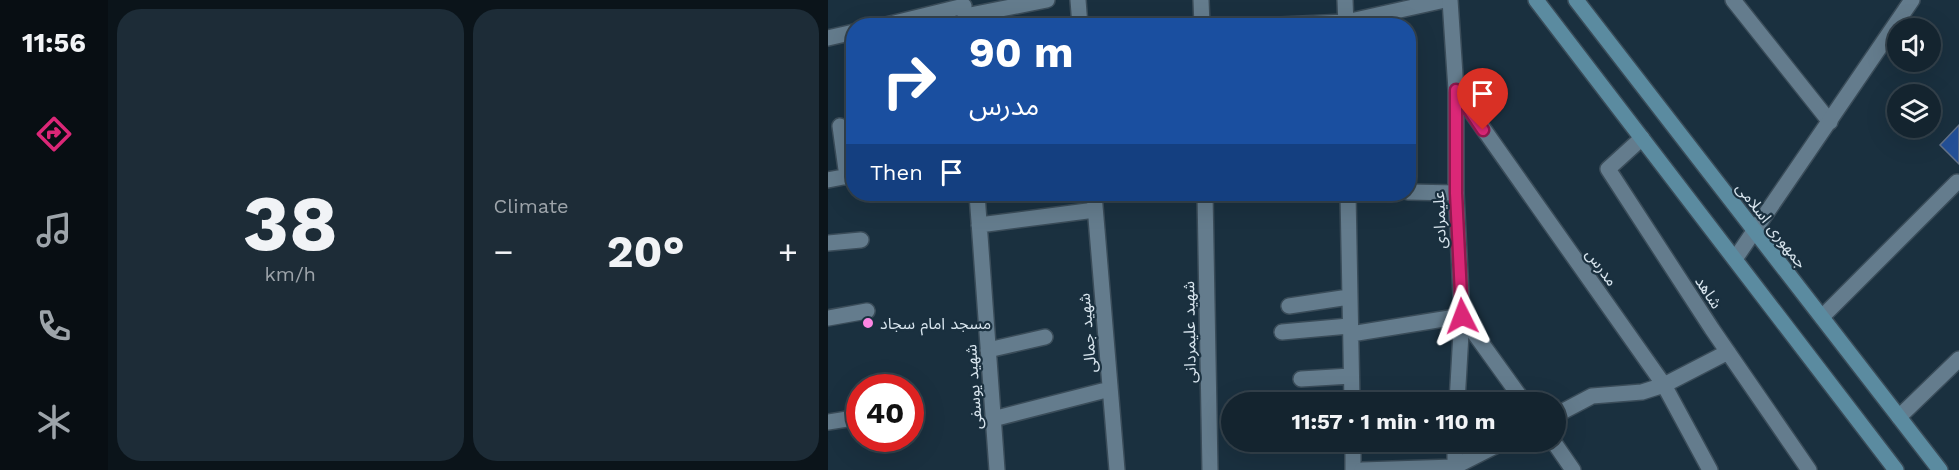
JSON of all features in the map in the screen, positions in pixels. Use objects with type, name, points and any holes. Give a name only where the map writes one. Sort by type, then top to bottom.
[{"type":"main road","points":[[1536,0],[1896,470]]},
{"type":"main road","name":"جمهوری اسلامی","points":[[1576,0],[1753,232],[1940,470]]},
{"type":"street","points":[[929,18],[1047,0]]},
{"type":"street","points":[[1078,0],[1079,18]]},
{"type":"street","points":[[1201,0],[1202,18]]},
{"type":"street","points":[[1345,0],[1346,18]]},
{"type":"street","points":[[1371,18],[1447,0]]},
{"type":"street","name":"علیمرادی","points":[[1447,0],[1456,90],[1456,193],[1462,316],[1458,392]]},
{"type":"street","points":[[1733,0],[1830,122]]},
{"type":"street","points":[[1734,259],[1912,0]]},
{"type":"street","points":[[828,38],[846,34]]},
{"type":"street","name":"مدرس","points":[[1456,90],[1664,385],[1710,470]]},
{"type":"street","points":[[840,126],[846,156]]},
{"type":"street","name":"شاهد","points":[[1642,138],[1608,169],[1728,352],[1809,470]]},
{"type":"street","points":[[828,180],[846,177]]},
{"type":"street","points":[[1822,317],[1957,182]]},
{"type":"street","points":[[1416,192],[1456,193]]},
{"type":"street","name":"شهید یوسفی","points":[[978,201],[995,470]]},
{"type":"street","name":"شهید جمالی","points":[[1094,201],[1116,470]]},
{"type":"street","name":"شهید علیمردانی","points":[[1205,201],[1210,470]]},
{"type":"street","points":[[1348,201],[1352,392]]},
{"type":"street","points":[[980,225],[1095,210]]},
{"type":"street","points":[[828,243],[861,240]]},
{"type":"street","points":[[1289,306],[1349,297]]},
{"type":"street","points":[[828,318],[867,311]]},
{"type":"street","points":[[1282,332],[1350,330],[1462,316],[1517,392]]},
{"type":"street","points":[[988,350],[1045,337]]},
{"type":"street","points":[[1566,410],[1592,396],[1642,392],[1664,385],[1728,352]]},
{"type":"street","points":[[1899,417],[1959,359]]},
{"type":"street","points":[[1301,379],[1352,376]]},
{"type":"street","points":[[993,419],[1110,389]]},
{"type":"street","points":[[828,422],[846,419]]},
{"type":"street","points":[[1353,452],[1353,470]]},
{"type":"street","points":[[1455,452],[1455,468]]},
{"type":"street","points":[[1362,470],[1455,468],[1485,452]]},
{"type":"street","points":[[1561,452],[1574,470]]},
{"type":"building","points":[[1959,125],[1959,164],[1940,145]]},
{"type":"place","name":"مسجد امام سجاد","points":[[868,323]]},
{"type":"route","points":[[1462,316],[1456,193],[1456,90],[1483,130]]}]
